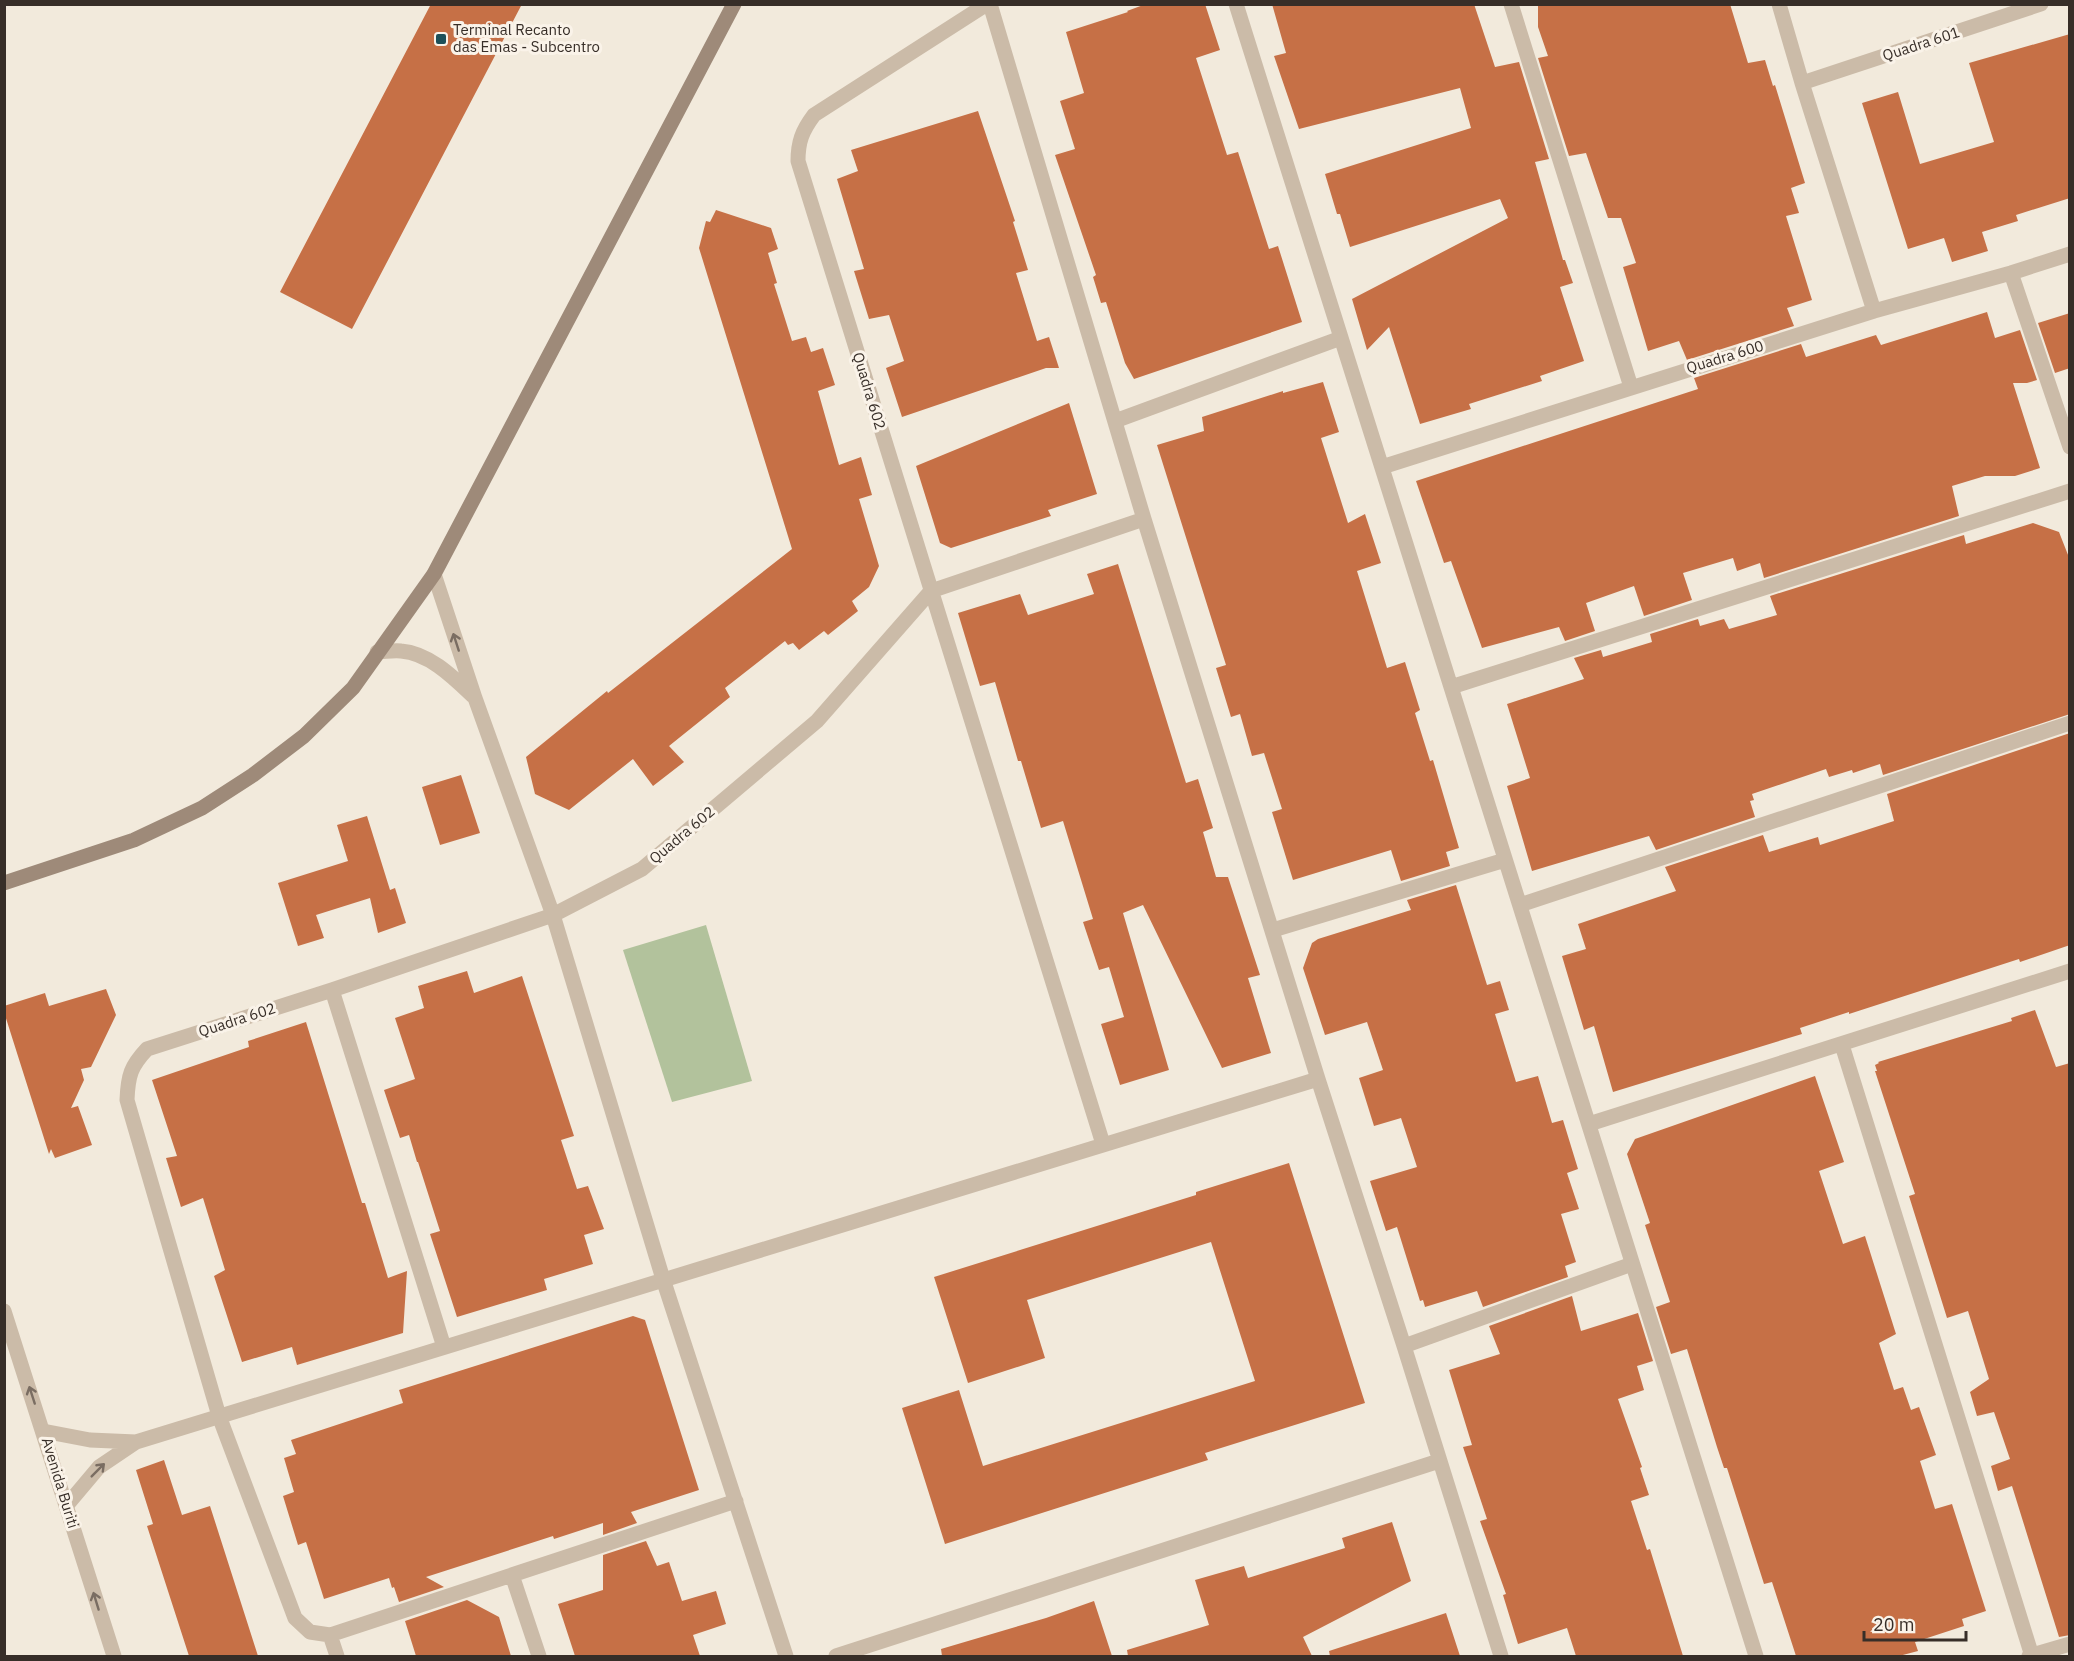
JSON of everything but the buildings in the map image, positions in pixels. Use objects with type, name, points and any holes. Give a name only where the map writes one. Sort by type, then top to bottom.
[{"type":"main road","points":[[4,883],[134,840],[202,808],[253,776],[304,736],[353,688],[434,574],[734,4]]},
{"type":"street","points":[[988,4],[1144,519],[1501,1656]]},
{"type":"street","name":"Quadra 602","points":[[330,1635],[310,1632],[295,1618],[219,1416],[127,1100],[128,1080],[134,1063],[147,1049],[332,990],[553,915],[642,869],[808,728],[931,591],[798,161],[798,143],[804,128],[814,115],[988,4]]},
{"type":"street","points":[[1236,4],[1756,1656]]},
{"type":"street","points":[[1511,4],[1631,387]]},
{"type":"street","points":[[1779,4],[1874,310]]},
{"type":"street","name":"Quadra 601","points":[[1802,82],[2041,4]]},
{"type":"street","name":"Quadra 600","points":[[1382,467],[1874,310],[2011,273],[2070,254]]},
{"type":"street","points":[[2011,273],[2070,447]]},
{"type":"street","points":[[1115,421],[1341,338]]},
{"type":"street","points":[[1451,687],[2070,491]]},
{"type":"street","points":[[1102,1144],[931,591],[1144,519]]},
{"type":"street","points":[[434,574],[475,698],[553,915],[663,1280],[786,1656]]},
{"type":"street","points":[[377,652],[401,650],[425,658],[453,676],[475,698]]},
{"type":"street","points":[[1520,905],[2070,723]]},
{"type":"street","points":[[1273,930],[1505,860]]},
{"type":"street","points":[[1589,1124],[2070,971]]},
{"type":"street","points":[[332,990],[444,1347]]},
{"type":"street","points":[[1842,1045],[2031,1656],[2070,1644]]},
{"type":"street","points":[[67,1505],[99,1467],[136,1442],[1318,1079]]},
{"type":"street","points":[[1404,1346],[1632,1264]]},
{"type":"street","name":"Avenida Buriti","points":[[4,1311],[114,1656]]},
{"type":"street","points":[[43,1431],[90,1440],[136,1442]]},
{"type":"street","points":[[836,1656],[1439,1461]]},
{"type":"street","points":[[336,1656],[330,1635],[736,1501]]},
{"type":"street","points":[[513,1575],[539,1656]]},
{"type":"green space","points":[[706,925],[752,1081],[672,1102],[623,950]]},
{"type":"place","name":"Terminal Recanto das Emas - Subcentro","points":[[441,39]]}]
